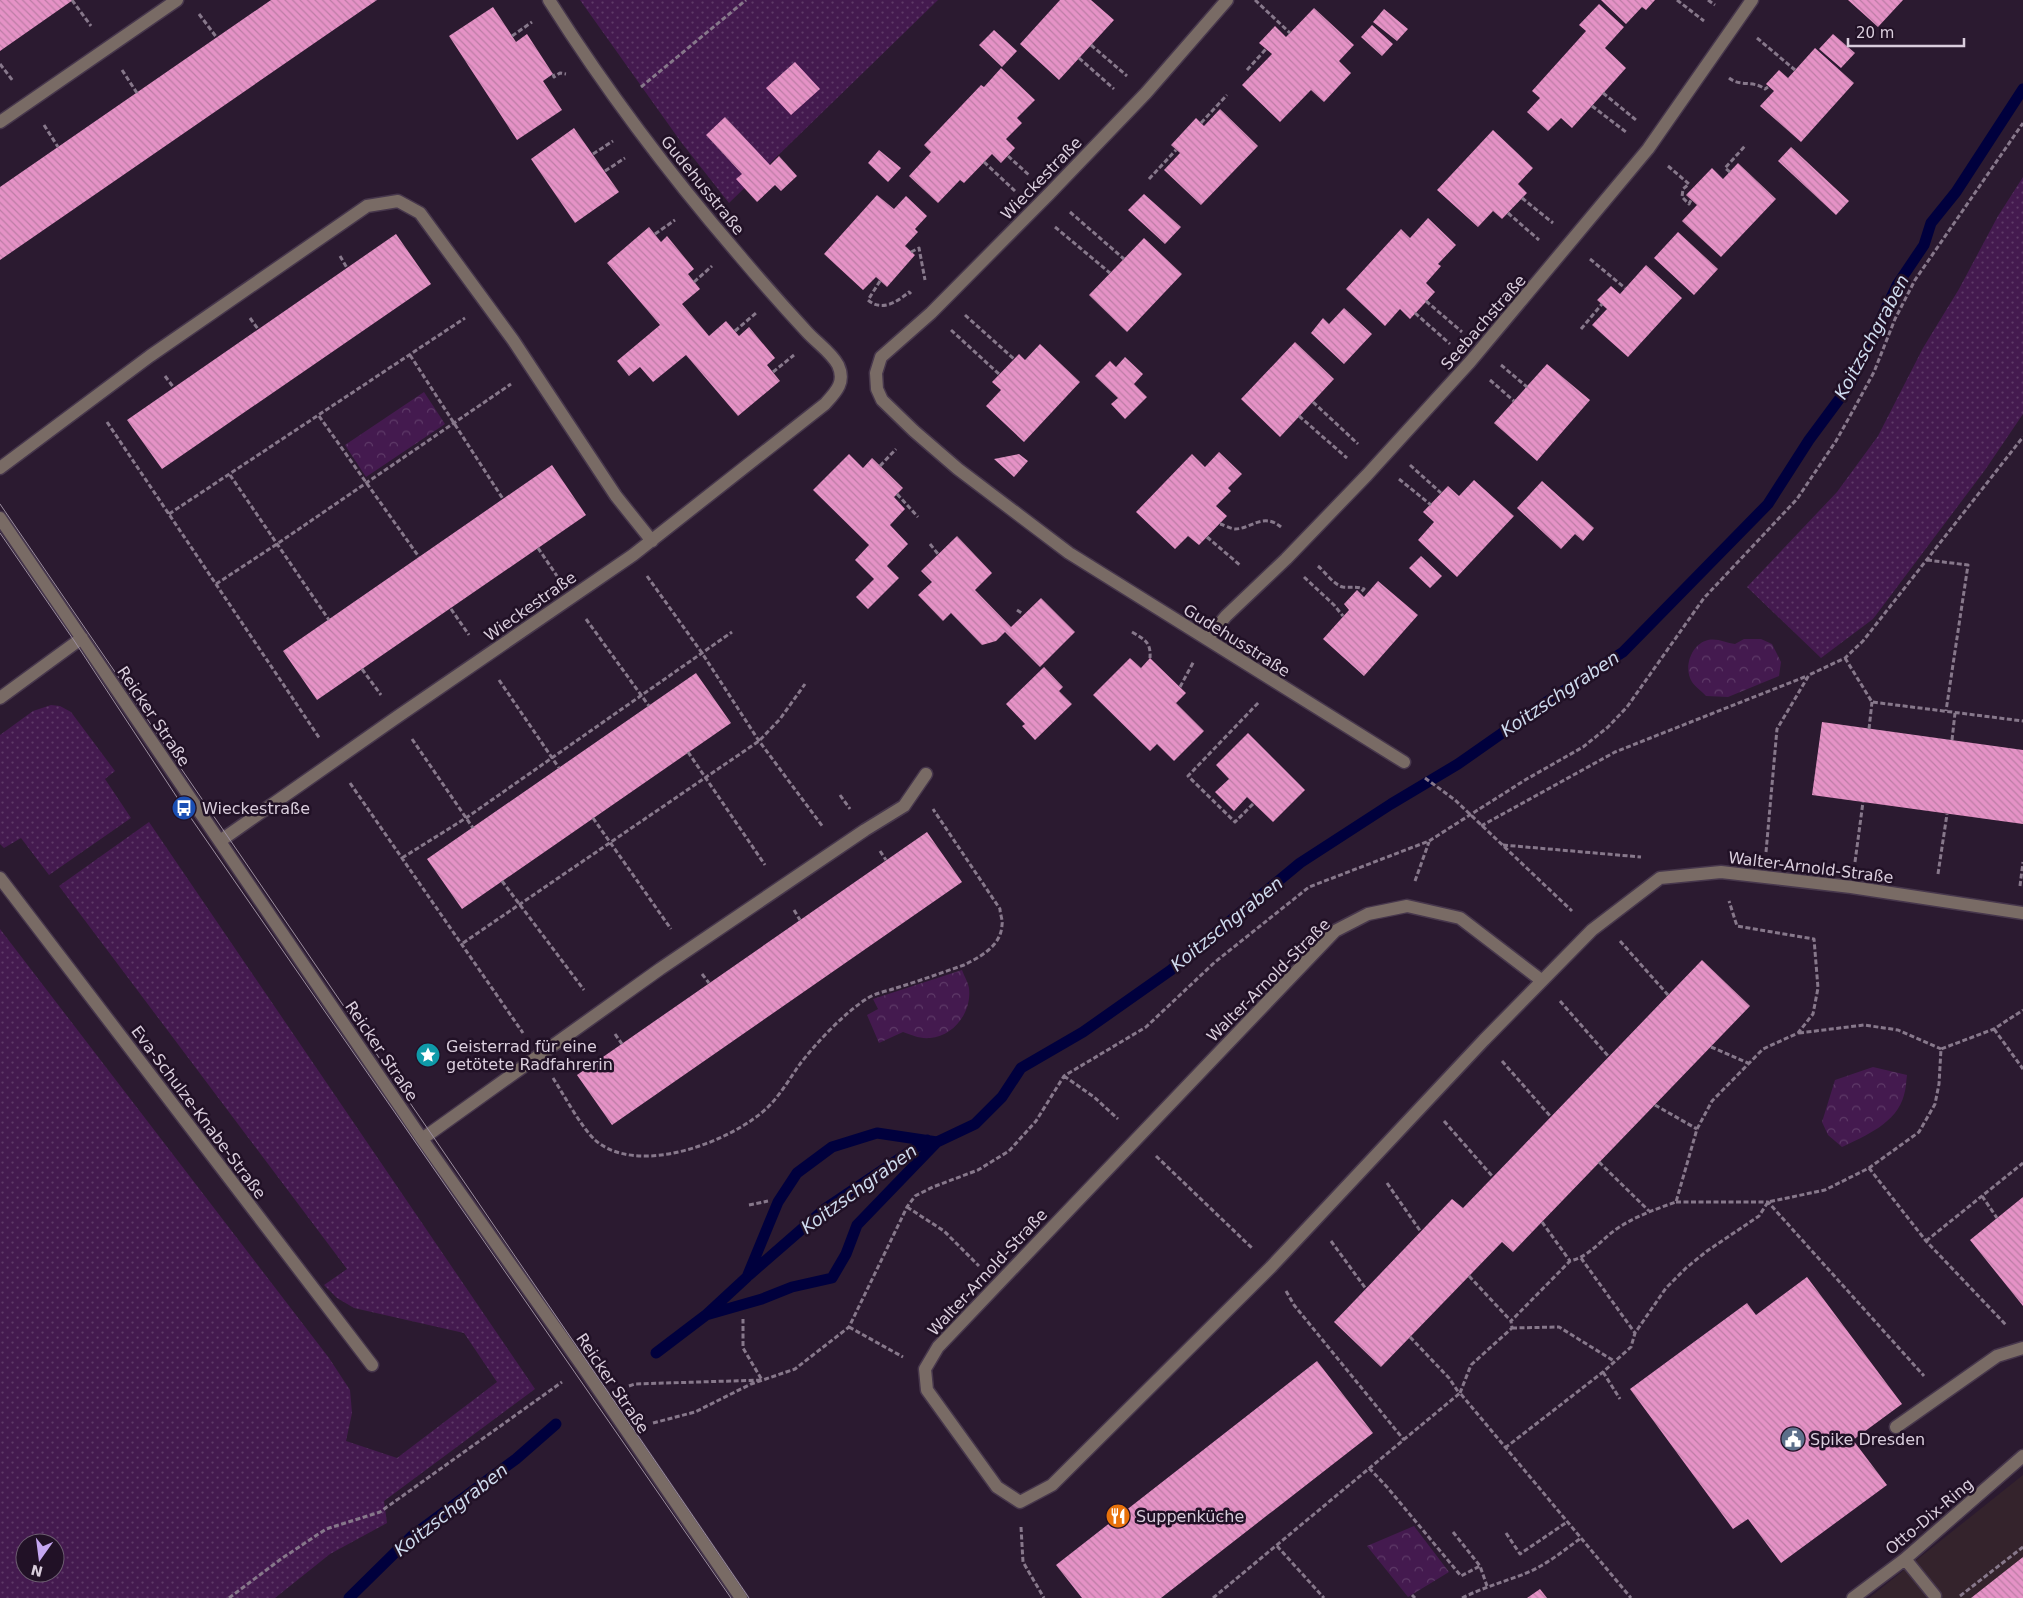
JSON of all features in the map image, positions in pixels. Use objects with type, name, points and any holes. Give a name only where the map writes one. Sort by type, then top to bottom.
[{"type":"street","points":[[0,122],[177,0]]},
{"type":"street","name":"Gudehusstraße","points":[[549,0],[620,105],[690,197],[775,297],[831,354],[838,366],[842,380]]},
{"type":"street","name":"Wieckestraße","points":[[876,373],[881,357],[932,313],[1049,194],[1146,92],[1227,0]]},
{"type":"street","name":"Seebachstraße","points":[[1207,639],[1226,616],[1286,559],[1379,462],[1482,349],[1648,149],[1752,0]]},
{"type":"street","points":[[0,468],[150,356],[367,206],[398,201],[420,214],[532,369],[616,496],[652,541]]},
{"type":"street","name":"Gudehusstraße","points":[[876,373],[877,390],[882,400],[914,431],[981,488],[1069,553],[1276,684],[1404,762]]},
{"type":"street","name":"Wieckestraße","points":[[220,841],[652,541],[824,404],[837,392],[842,380]]},
{"type":"street","name":"Reicker Straße","points":[[0,518],[422,1139],[583,1367],[741,1598]]},
{"type":"street","points":[[0,698],[82,638]]},
{"type":"street","points":[[422,1139],[600,1012],[839,848],[904,806],[926,774]]},
{"type":"street","name":"Walter-Arnold-Straße","points":[[1660,878],[1721,872],[1763,876],[1851,887],[2023,913]]},
{"type":"street","name":"Eva-Schulze-Knabe-Straße","points":[[0,878],[372,1365]]},
{"type":"street","points":[[925,1369],[927,1390],[996,1487],[1020,1502],[1052,1485],[1316,1220],[1484,1040],[1592,930],[1660,878]]},
{"type":"street","name":"Walter-Arnold-Straße","points":[[925,1369],[938,1347],[996,1285],[1335,932],[1368,914],[1407,906],[1460,918],[1542,980]]},
{"type":"street","points":[[1896,1427],[1997,1356],[2023,1348]]},
{"type":"street","name":"Otto-Dix-Ring","points":[[1853,1598],[1905,1559],[2023,1456]]},
{"type":"street","points":[[1905,1559],[1935,1596]]},
{"type":"path","points":[[72,0],[107,48]]},
{"type":"path","points":[[641,87],[746,0]]},
{"type":"path","points":[[1255,0],[1290,33]]},
{"type":"path","points":[[1677,0],[1726,39]]},
{"type":"path","points":[[194,8],[217,38]]},
{"type":"path","points":[[1738,22],[1795,70]]},
{"type":"path","points":[[1092,45],[1146,92]]},
{"type":"path","points":[[1247,70],[1266,49]]},
{"type":"path","points":[[1079,58],[1133,106]]},
{"type":"path","points":[[1708,62],[1733,81],[1757,84],[1764,89],[1768,87]]},
{"type":"path","points":[[1603,93],[1656,137]]},
{"type":"path","points":[[1201,123],[1227,95]]},
{"type":"path","points":[[1592,106],[1648,149],[1689,184],[1683,189],[1682,197],[1689,204],[1691,200]]},
{"type":"path","points":[[626,1430],[695,1412],[762,1380],[795,1369],[849,1327],[907,1207],[915,1196],[978,1170],[1009,1151],[1036,1121],[1064,1076],[1146,1027],[1216,962],[1309,888],[1429,841],[1583,747],[1608,727],[1627,707],[1704,598],[1797,499],[1836,441],[1856,407],[1874,372],[1895,319],[1915,280],[2023,123]]},
{"type":"path","points":[[1730,172],[1725,168],[1745,146]]},
{"type":"path","points":[[1149,179],[1176,150]]},
{"type":"path","points":[[984,162],[1034,209],[1110,273]]},
{"type":"path","points":[[1049,194],[1124,259]]},
{"type":"path","points":[[1522,198],[1625,288]]},
{"type":"path","points":[[1508,214],[1558,257]]},
{"type":"path","points":[[910,252],[920,248],[925,281],[1014,359]]},
{"type":"path","points":[[880,281],[868,300],[871,303],[885,306],[895,303],[909,292],[1000,375]]},
{"type":"path","points":[[1426,301],[1527,387]]},
{"type":"path","points":[[169,514],[319,416],[486,303]]},
{"type":"path","points":[[1581,329],[1602,304]]},
{"type":"path","points":[[1415,313],[1514,401]]},
{"type":"path","points":[[410,355],[503,499]]},
{"type":"path","points":[[216,584],[367,484],[532,369]]},
{"type":"path","points":[[92,399],[335,761],[462,943],[594,1140],[621,1154],[638,1156],[674,1152],[705,1144],[735,1131],[769,1106],[818,1043],[852,1010],[869,998],[964,965],[989,950],[1000,934],[1002,925],[1000,909],[930,804],[916,791]]},
{"type":"path","points":[[1313,402],[1379,462],[1431,505]]},
{"type":"path","points":[[319,416],[419,557]]},
{"type":"path","points":[[1299,416],[1366,475]]},
{"type":"path","points":[[1481,826],[1615,752],[1809,675],[1845,658],[1863,641],[2023,437]]},
{"type":"path","points":[[1392,448],[1441,494]]},
{"type":"path","points":[[230,475],[329,620]]},
{"type":"path","points":[[897,494],[918,517]]},
{"type":"path","points":[[1220,524],[1235,529],[1255,522],[1269,521],[1276,523],[1337,584],[1344,587],[1357,586],[1364,589],[1360,593]]},
{"type":"path","points":[[1207,537],[1260,583]]},
{"type":"path","points":[[930,544],[938,554]]},
{"type":"path","points":[[538,548],[640,696],[649,706]]},
{"type":"path","points":[[632,555],[702,653],[759,741],[839,848]]},
{"type":"path","points":[[1286,559],[1343,616]]},
{"type":"path","points":[[1927,560],[1968,565],[1946,712]]},
{"type":"path","points":[[451,609],[559,768]]},
{"type":"path","points":[[1017,610],[1023,614]]},
{"type":"path","points":[[402,858],[466,818],[732,632]]},
{"type":"path","points":[[1132,632],[1147,642],[1151,650],[1150,658]]},
{"type":"path","points":[[1845,658],[1872,702],[1869,728]]},
{"type":"path","points":[[362,669],[473,828]]},
{"type":"path","points":[[1763,876],[1777,729],[1809,675]]},
{"type":"path","points":[[462,943],[759,741],[780,720],[805,684]]},
{"type":"path","points":[[1253,804],[1235,822],[1188,776],[1276,684]]},
{"type":"path","points":[[1872,702],[2023,721]]},
{"type":"path","points":[[1952,740],[1956,713]]},
{"type":"path","points":[[688,752],[800,920]]},
{"type":"path","points":[[1404,762],[1455,800],[1592,930]]},
{"type":"path","points":[[1851,887],[1863,802]]},
{"type":"path","points":[[1933,900],[1948,814]]},
{"type":"path","points":[[593,818],[709,983]]},
{"type":"path","points":[[1407,906],[1429,841]]},
{"type":"path","points":[[1502,845],[1648,858],[1660,878]]},
{"type":"path","points":[[1721,872],[1737,926],[1814,939],[1818,988],[1812,1014],[1798,1033]]},
{"type":"path","points":[[502,881],[622,1044]]},
{"type":"path","points":[[1602,921],[1668,995]]},
{"type":"path","points":[[1542,980],[1609,1057]]},
{"type":"path","points":[[1676,1202],[1697,1129],[1712,1101],[1763,1049],[1798,1033],[1864,1025],[1898,1030],[1941,1048],[1994,1029],[2023,1010]]},
{"type":"path","points":[[1994,1029],[2023,1069]]},
{"type":"path","points":[[1484,1040],[1551,1117]]},
{"type":"path","points":[[1711,1046],[1748,1063]]},
{"type":"path","points":[[1511,1321],[1570,1261],[1581,1258],[1618,1228],[1649,1211],[1676,1202],[1768,1202],[1826,1190],[1870,1168],[1919,1132],[1935,1104],[1939,1084],[1941,1048]]},
{"type":"path","points":[[1064,1076],[1094,1097]]},
{"type":"path","points":[[1428,1102],[1493,1177]]},
{"type":"path","points":[[1655,1106],[1697,1129]]},
{"type":"path","points":[[1372,1162],[1421,1232]]},
{"type":"path","points":[[1599,1162],[1649,1211]]},
{"type":"path","points":[[1926,1241],[2023,1163]]},
{"type":"path","points":[[1870,1168],[1926,1241],[2010,1329]]},
{"type":"path","points":[[1982,1196],[1997,1218]]},
{"type":"path","points":[[749,1205],[768,1201]]},
{"type":"path","points":[[1505,1448],[1603,1372],[1631,1347],[1635,1333],[1666,1288],[1707,1251],[1759,1216],[1768,1202]]},
{"type":"path","points":[[1768,1202],[1941,1395]]},
{"type":"path","points":[[907,1207],[944,1231],[996,1285]]},
{"type":"path","points":[[1316,1220],[1366,1289]]},
{"type":"path","points":[[1542,1222],[1570,1261]]},
{"type":"path","points":[[1581,1258],[1635,1333]]},
{"type":"path","points":[[1469,1276],[1511,1321],[1512,1328]]},
{"type":"path","points":[[743,1319],[743,1348],[762,1380]]},
{"type":"path","points":[[849,1327],[925,1369]]},
{"type":"path","points":[[1213,1598],[1460,1394],[1471,1365],[1512,1328],[1559,1328],[1614,1361]]},
{"type":"path","points":[[1410,1337],[1449,1378],[1460,1394],[1631,1598]]},
{"type":"path","points":[[229,1598],[326,1528],[380,1512],[583,1367]]},
{"type":"path","points":[[1603,1372],[1620,1399]]},
{"type":"path","points":[[602,1396],[635,1384],[762,1380]]},
{"type":"path","points":[[1369,1468],[1461,1576],[1480,1566]]},
{"type":"path","points":[[1020,1502],[1023,1562],[1044,1598]]},
{"type":"path","points":[[1506,1533],[1520,1554],[1567,1522]]},
{"type":"path","points":[[1453,1532],[1480,1566],[1487,1586]]},
{"type":"path","points":[[1464,1598],[1487,1586],[1526,1573],[1556,1556],[1581,1538]]},
{"type":"path","points":[[1277,1546],[1324,1598]]},
{"type":"path","points":[[1958,1598],[2023,1547]]},
{"type":"shaded area","points":[[2023,1475],[2023,1598],[1869,1598]]},
{"type":"green space","points":[[580,0],[938,0],[729,203],[681,142]]},
{"type":"green space","points":[[2023,177],[2023,414],[1985,470],[1873,619],[1821,658],[1747,587],[1837,492],[1878,436],[1923,348],[1959,289],[1998,216]]},
{"type":"green space","points":[[424,392],[445,424],[366,477],[345,445]]},
{"type":"green space","points":[[1744,639],[1761,639],[1772,644],[1781,662],[1779,676],[1728,697],[1706,696],[1693,684],[1689,676],[1690,657],[1693,651],[1702,642],[1708,640],[1719,640],[1735,644]]},
{"type":"green space","points":[[51,705],[60,706],[71,712],[115,771],[105,779],[131,818],[49,875],[21,838],[4,848],[0,844],[0,735],[33,711]]},
{"type":"green space","points":[[149,822],[535,1389],[384,1501],[387,1523],[330,1554],[275,1598],[0,1598],[0,929],[329,1358],[350,1390],[352,1413],[346,1441],[397,1458],[497,1382],[464,1333],[354,1308],[337,1298],[324,1285],[347,1269],[59,886]]},
{"type":"green space","points":[[962,970],[968,986],[968,1006],[954,1028],[947,1033],[930,1038],[903,1032],[879,1043],[867,1015],[878,1009],[873,999]]},
{"type":"green space","points":[[1873,1067],[1907,1075],[1905,1093],[1895,1113],[1887,1121],[1842,1147],[1828,1135],[1822,1122],[1835,1080]]},
{"type":"green space","points":[[1414,1526],[1449,1572],[1408,1597],[1367,1546]]},
{"type":"building","points":[[0,0],[73,0],[0,51]]},
{"type":"building","points":[[271,0],[377,0],[0,260],[0,187]]},
{"type":"building","points":[[1060,0],[1091,0],[1114,20],[1059,80],[1020,44]]},
{"type":"building","points":[[1601,0],[1655,0],[1646,10],[1642,7],[1626,24]]},
{"type":"building","points":[[1848,0],[1903,0],[1878,27]]},
{"type":"building","points":[[1599,4],[1624,27],[1605,48],[1626,68],[1572,128],[1561,118],[1548,131],[1527,112],[1540,98],[1532,91],[1586,31],[1579,25]]},
{"type":"building","points":[[493,7],[516,42],[527,34],[553,74],[543,81],[562,110],[517,140],[449,36]]},
{"type":"building","points":[[1314,8],[1354,45],[1339,61],[1351,73],[1324,102],[1311,90],[1280,122],[1242,85],[1272,54],[1259,43],[1275,26],[1286,37]]},
{"type":"building","points":[[1384,9],[1408,29],[1397,41],[1373,22]]},
{"type":"building","points":[[1372,25],[1393,44],[1382,56],[1361,37]]},
{"type":"building","points":[[994,30],[1017,51],[1002,67],[979,45]]},
{"type":"building","points":[[1833,34],[1855,53],[1841,68],[1819,49]]},
{"type":"building","points":[[1815,48],[1854,83],[1801,142],[1760,106],[1774,91],[1766,84],[1779,70],[1788,78]]},
{"type":"building","points":[[795,62],[820,89],[791,115],[766,88]]},
{"type":"building","points":[[1001,68],[1035,100],[1017,118],[1022,123],[1006,139],[1015,148],[1001,163],[992,154],[964,183],[960,180],[938,203],[909,176],[931,152],[924,145],[981,85],[984,87]]},
{"type":"building","points":[[1220,109],[1258,146],[1201,205],[1164,170],[1180,153],[1171,145],[1196,118],[1204,126]]},
{"type":"building","points":[[725,117],[770,165],[779,156],[797,176],[781,191],[775,185],[757,202],[736,179],[742,174],[706,135]]},
{"type":"building","points":[[574,128],[619,192],[575,223],[531,159]]},
{"type":"building","points":[[1493,130],[1533,168],[1518,184],[1527,193],[1502,219],[1493,211],[1478,227],[1437,190]]},
{"type":"building","points":[[1791,147],[1849,201],[1836,215],[1778,161]]},
{"type":"building","points":[[879,150],[901,168],[888,182],[868,163]]},
{"type":"building","points":[[1738,163],[1776,199],[1721,257],[1682,221],[1697,205],[1686,195],[1712,168],[1723,179]]},
{"type":"building","points":[[1144,194],[1181,227],[1165,244],[1128,210]]},
{"type":"building","points":[[877,195],[894,209],[906,196],[927,216],[915,229],[918,232],[905,246],[915,255],[887,287],[876,277],[863,290],[824,254]]},
{"type":"building","points":[[1428,218],[1456,245],[1438,264],[1441,266],[1426,283],[1435,292],[1410,319],[1400,309],[1385,326],[1346,289],[1401,229],[1410,238]]},
{"type":"building","points":[[649,227],[661,242],[667,236],[694,269],[688,274],[700,289],[682,304],[709,336],[726,321],[739,336],[749,327],[775,358],[767,365],[780,381],[738,416],[686,355],[653,382],[640,367],[629,376],[617,361],[660,325],[607,263]]},
{"type":"building","points":[[1678,232],[1718,269],[1694,295],[1654,258]]},
{"type":"building","points":[[396,234],[431,284],[162,469],[127,420]]},
{"type":"building","points":[[1144,238],[1182,274],[1127,332],[1089,295]]},
{"type":"building","points":[[1646,265],[1682,298],[1628,357],[1592,325],[1607,309],[1597,300],[1611,286],[1620,294]]},
{"type":"building","points":[[1344,308],[1372,334],[1344,364],[1311,333],[1323,318],[1329,324]]},
{"type":"building","points":[[1295,342],[1334,379],[1280,437],[1241,399]]},
{"type":"building","points":[[1040,344],[1080,382],[1024,442],[986,406],[1001,390],[992,382],[1019,354],[1025,360]]},
{"type":"building","points":[[1125,357],[1143,374],[1134,384],[1147,397],[1125,419],[1111,404],[1118,398],[1095,376],[1110,361],[1116,367]]},
{"type":"building","points":[[1547,364],[1590,400],[1537,461],[1494,423]]},
{"type":"building","points":[[1219,452],[1242,474],[1228,488],[1231,491],[1216,506],[1227,516],[1199,545],[1188,536],[1175,549],[1136,512],[1192,454],[1205,467]]},
{"type":"building","points":[[849,454],[863,468],[872,458],[903,488],[894,497],[905,509],[890,525],[908,544],[887,566],[899,578],[868,609],[856,597],[874,579],[855,560],[869,545],[813,490]]},
{"type":"building","points":[[1019,454],[1028,461],[1014,477],[994,459]]},
{"type":"building","points":[[552,465],[586,515],[317,700],[283,651]]},
{"type":"building","points":[[1474,480],[1514,516],[1457,577],[1418,540],[1434,522],[1423,512],[1448,486],[1459,496]]},
{"type":"building","points":[[1542,481],[1594,528],[1583,541],[1575,534],[1561,549],[1517,508]]},
{"type":"building","points":[[957,536],[992,573],[975,590],[1011,627],[1041,598],[1075,632],[1040,667],[1005,632],[996,641],[982,645],[951,613],[943,621],[918,595],[932,582],[921,571]]},
{"type":"building","points":[[1421,556],[1442,576],[1430,588],[1409,568]]},
{"type":"building","points":[[1378,581],[1418,615],[1364,676],[1323,639],[1349,610],[1344,604],[1357,590],[1364,597]]},
{"type":"building","points":[[1130,658],[1141,668],[1150,658],[1186,693],[1176,703],[1204,731],[1174,761],[1157,744],[1150,751],[1093,695]]},
{"type":"building","points":[[1044,667],[1063,687],[1059,691],[1072,704],[1035,740],[1022,726],[1025,724],[1006,704]]},
{"type":"building","points":[[696,673],[731,723],[462,909],[427,859]]},
{"type":"building","points":[[1822,722],[2023,750],[2023,824],[1812,795]]},
{"type":"building","points":[[1248,733],[1305,790],[1273,822],[1247,797],[1234,811],[1215,792],[1229,779],[1216,765]]},
{"type":"building","points":[[927,832],[962,882],[612,1125],[577,1075]]},
{"type":"building","points":[[1702,960],[1750,1006],[1513,1252],[1502,1242],[1381,1367],[1334,1322],[1452,1199],[1463,1208]]},
{"type":"building","points":[[2023,1197],[2023,1306],[1970,1240]]},
{"type":"building","points":[[1807,1277],[1902,1404],[1853,1440],[1887,1485],[1781,1563],[1748,1519],[1733,1529],[1630,1389],[1747,1303],[1756,1315]]},
{"type":"building","points":[[1317,1361],[1373,1433],[1161,1598],[1082,1598],[1056,1565]]},
{"type":"building","points":[[2023,1557],[2023,1598],[1971,1598]]},
{"type":"building","points":[[1540,1589],[1547,1598],[1527,1598]]},
{"type":"waterway","name":"Koitzschgraben","points":[[656,1353],[706,1315],[762,1299],[792,1287],[832,1278],[846,1254],[857,1225],[937,1142],[975,1124],[1002,1097],[1021,1068],[1083,1032],[1171,970],[1300,863],[1391,804],[1458,764],[1548,701],[1623,652],[1768,504],[1809,440],[1849,386],[1897,285],[1924,245],[1931,223],[1956,192],[2023,89]]},
{"type":"waterway","name":"Koitzschgraben","points":[[707,1314],[747,1277],[778,1202],[797,1173],[832,1147],[877,1133],[937,1142]]},
{"type":"waterway","name":"Koitzschgraben","points":[[749,1275],[826,1208],[927,1140]]},
{"type":"waterway","name":"Koitzschgraben","points":[[349,1598],[412,1536],[516,1459],[556,1424]]},
{"type":"tram line","points":[[0,504],[749,1598]]},
{"type":"tram line","points":[[0,533],[75,642],[184,808],[731,1598]]},
{"type":"place","name":"Wieckestraße","points":[[184,808]]},
{"type":"place","name":"Geisterrad für eine getötete Radfahrerin","points":[[428,1055]]},
{"type":"place","name":"Spike Dresden","points":[[1793,1439]]},
{"type":"place","name":"Suppenküche","points":[[1118,1516]]}]
